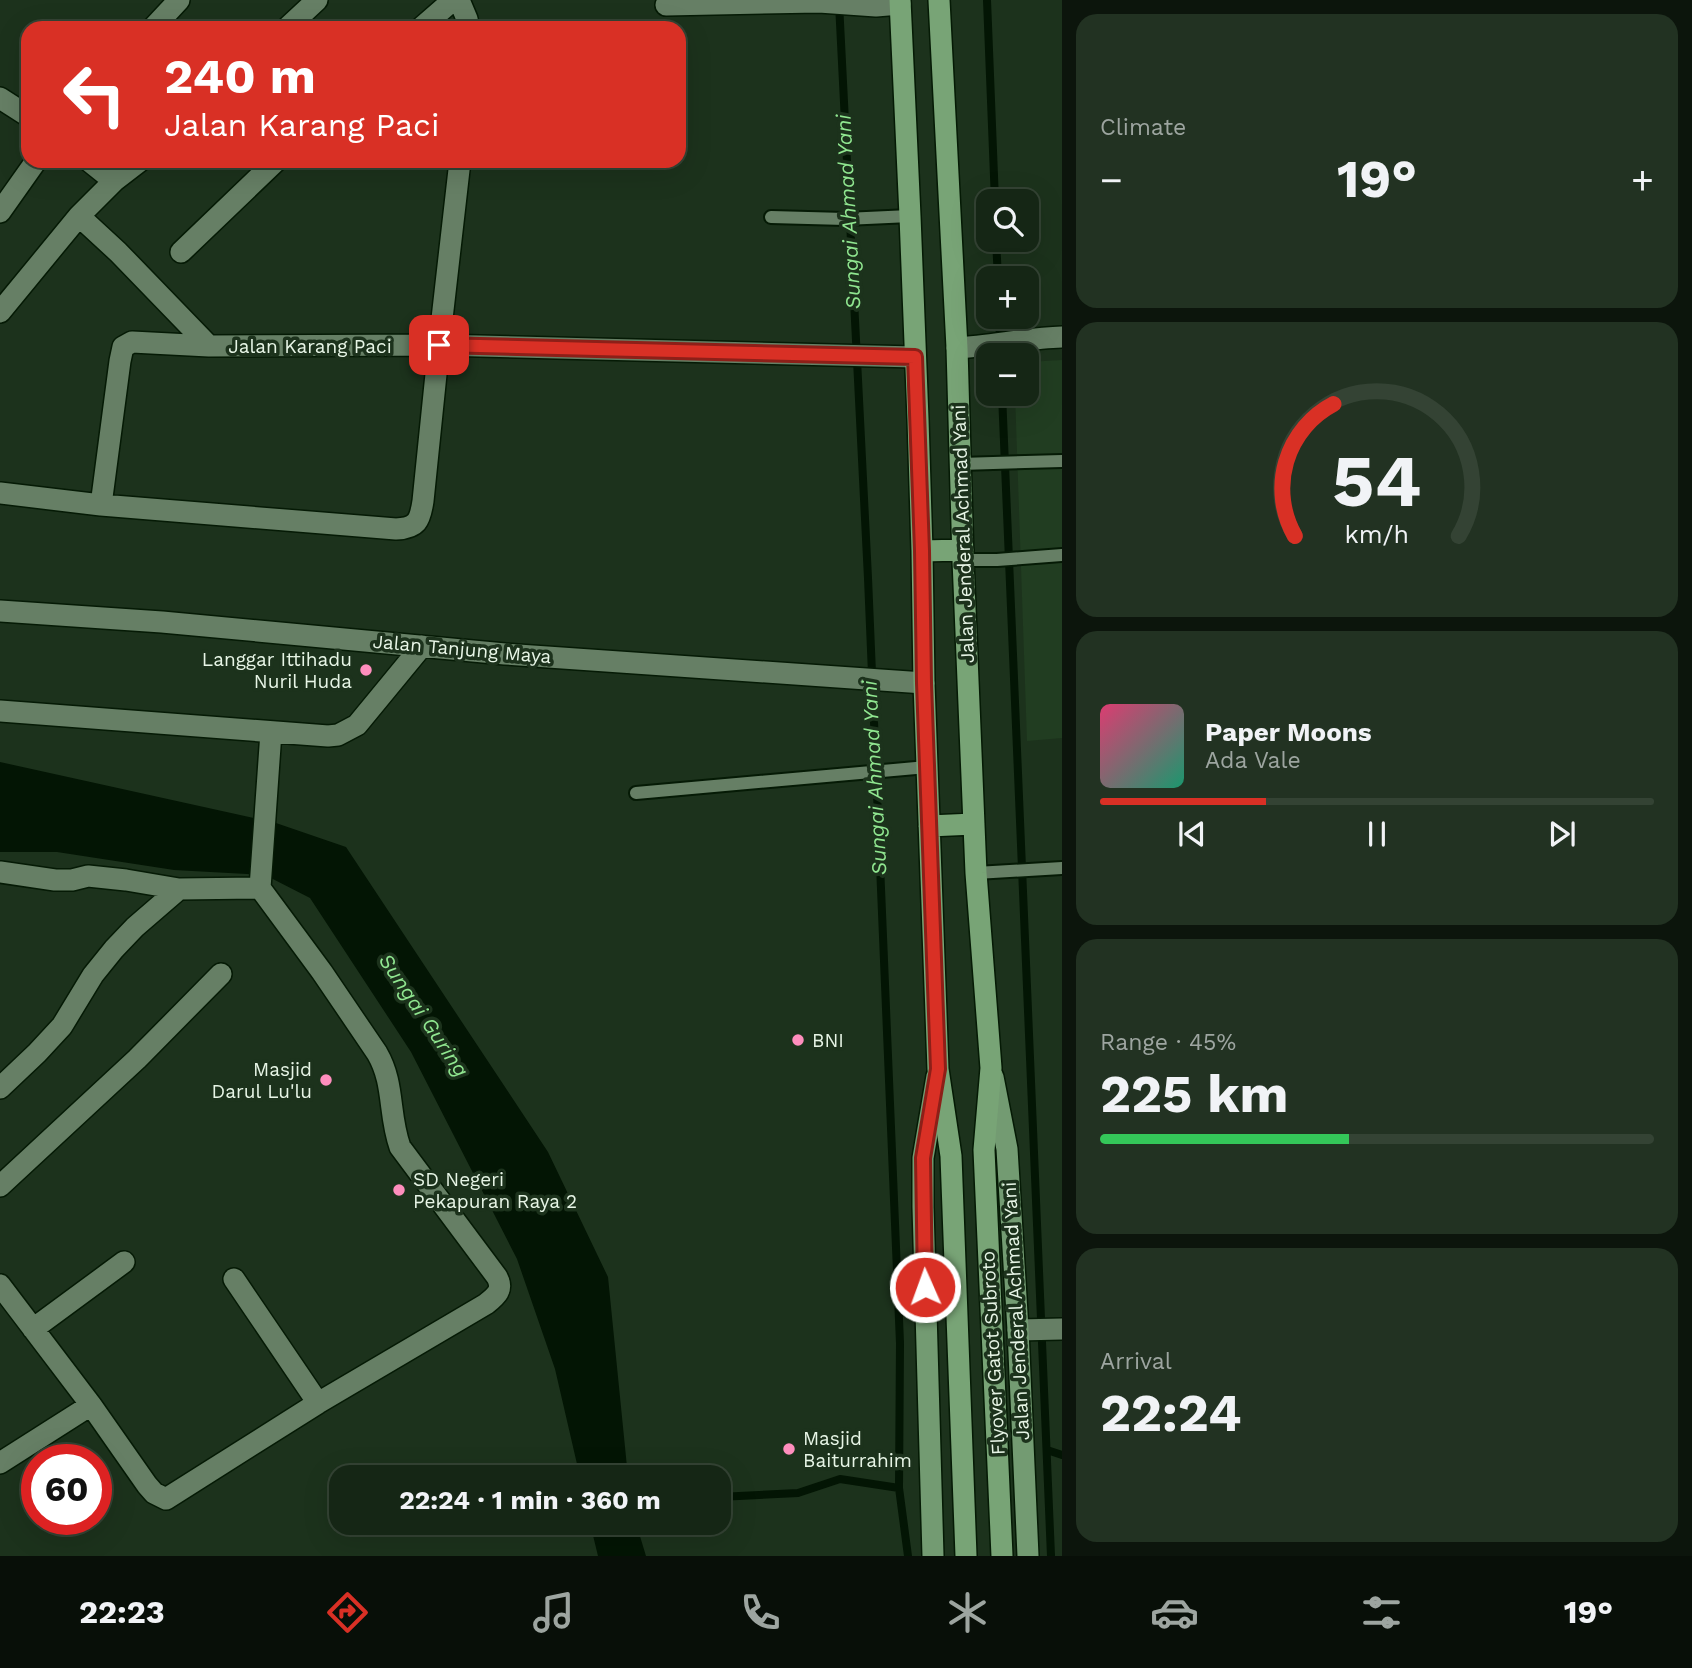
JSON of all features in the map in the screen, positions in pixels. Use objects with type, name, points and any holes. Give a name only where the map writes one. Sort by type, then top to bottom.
[{"type":"highway","name":"Jalan Jenderal Achmad Yani","points":[[939,0],[957,348],[976,873],[991,1068],[984,1150]]},
{"type":"highway","points":[[900,2],[922,551],[938,1069]]},
{"type":"highway","points":[[922,551],[963,555]]},
{"type":"highway","points":[[929,826],[974,824]]},
{"type":"highway","name":"Flyover Gatot Subroto","points":[[938,1069],[951,1156],[967,1556]]},
{"type":"highway","name":"Flyover Gatot Subroto","points":[[984,1150],[1003,1556]]},
{"type":"main road","name":"Jalan Jenderal Achmad Yani","points":[[991,1068],[1007,1149],[1023,1330],[1028,1556]]},
{"type":"main road","points":[[933,1556],[923,1158],[938,1069]]},
{"type":"street","points":[[160,21],[179,0]]},
{"type":"street","points":[[294,21],[317,0]]},
{"type":"street","points":[[429,21],[453,0]]},
{"type":"street","points":[[459,0],[466,21]]},
{"type":"street","points":[[666,5],[819,2],[871,5],[900,2]]},
{"type":"street","points":[[0,98],[21,112]]},
{"type":"street","points":[[0,212],[31,168]]},
{"type":"street","points":[[98,168],[114,181]]},
{"type":"street","points":[[0,312],[79,216],[131,168]]},
{"type":"street","points":[[181,252],[269,168]]},
{"type":"street","points":[[0,493],[101,505],[396,529],[409,528],[415,524],[422,510],[459,168]]},
{"type":"street","points":[[79,216],[118,252],[209,346]]},
{"type":"street","points":[[957,348],[1032,338],[1062,337]]},
{"type":"street","name":"Jalan Karang Paci","points":[[101,505],[123,347],[132,342],[209,346],[439,345],[915,357]]},
{"type":"street","name":"Jalan Tanjung Maya","points":[[0,611],[162,622],[422,646],[924,683]]},
{"type":"street","points":[[0,711],[338,735],[357,725],[422,646]]},
{"type":"street","points":[[0,1285],[91,1405],[147,1485],[154,1493],[166,1499],[318,1403],[486,1304],[500,1289],[500,1283],[400,1147],[394,1130],[391,1093],[384,1065],[261,881],[271,732]]},
{"type":"street","points":[[0,872],[55,880],[88,876],[179,890],[261,881]]},
{"type":"street","points":[[0,1087],[62,1026],[93,975],[114,948],[179,890]]},
{"type":"street","points":[[0,1186],[127,1068],[221,974]]},
{"type":"street","points":[[33,1329],[124,1262]]},
{"type":"street","points":[[234,1279],[318,1403]]},
{"type":"street","points":[[1023,1330],[1058,1329]]},
{"type":"street","points":[[0,1463],[91,1405]]},
{"type":"lane","points":[[771,217],[845,219],[910,216]]},
{"type":"lane","points":[[960,464],[1062,461]]},
{"type":"lane","points":[[963,555],[997,560],[1062,555]]},
{"type":"lane","points":[[636,793],[927,767]]},
{"type":"lane","points":[[976,873],[1058,868]]},
{"type":"shaded area","points":[[1062,360],[1062,738],[1027,741],[1015,406],[1039,406],[1039,361]]},
{"type":"water","name":"Sungai Guring","points":[[0,762],[276,823],[346,847],[548,1152],[608,1277],[627,1465],[577,1465],[555,1369],[517,1259],[411,1052],[310,898],[265,875],[174,870],[57,852],[0,852]]},
{"type":"water","points":[[593,1535],[640,1535],[646,1556],[598,1556]]},
{"type":"waterway","name":"Sungai Ahmad Yani","points":[[987,0],[995,189]]},
{"type":"waterway","name":"Sungai Ahmad Yani","points":[[839,3],[868,578],[900,1343],[899,1488],[908,1556]]},
{"type":"waterway","name":"Sungai Ahmad Yani","points":[[997,252],[997,266]]},
{"type":"waterway","name":"Sungai Ahmad Yani","points":[[1000,329],[1000,343]]},
{"type":"waterway","name":"Sungai Ahmad Yani","points":[[1003,406],[1051,1556]]},
{"type":"waterway","points":[[1047,1450],[1062,1455]]},
{"type":"waterway","points":[[731,1496],[798,1493],[840,1479],[899,1488]]},
{"type":"place","name":"Langgar Ittihadu Nuril Huda","points":[[366,670]]},
{"type":"place","name":"BNI","points":[[798,1040]]},
{"type":"place","name":"Masjid Darul Lu'lu","points":[[326,1080]]},
{"type":"place","name":"SD Negeri Pekapuran Raya 2","points":[[399,1190]]},
{"type":"place","name":"Masjid Baiturrahim","points":[[789,1449]]},
{"type":"route","points":[[439,345],[915,357],[938,1069],[923,1158],[925,1287]]}]
